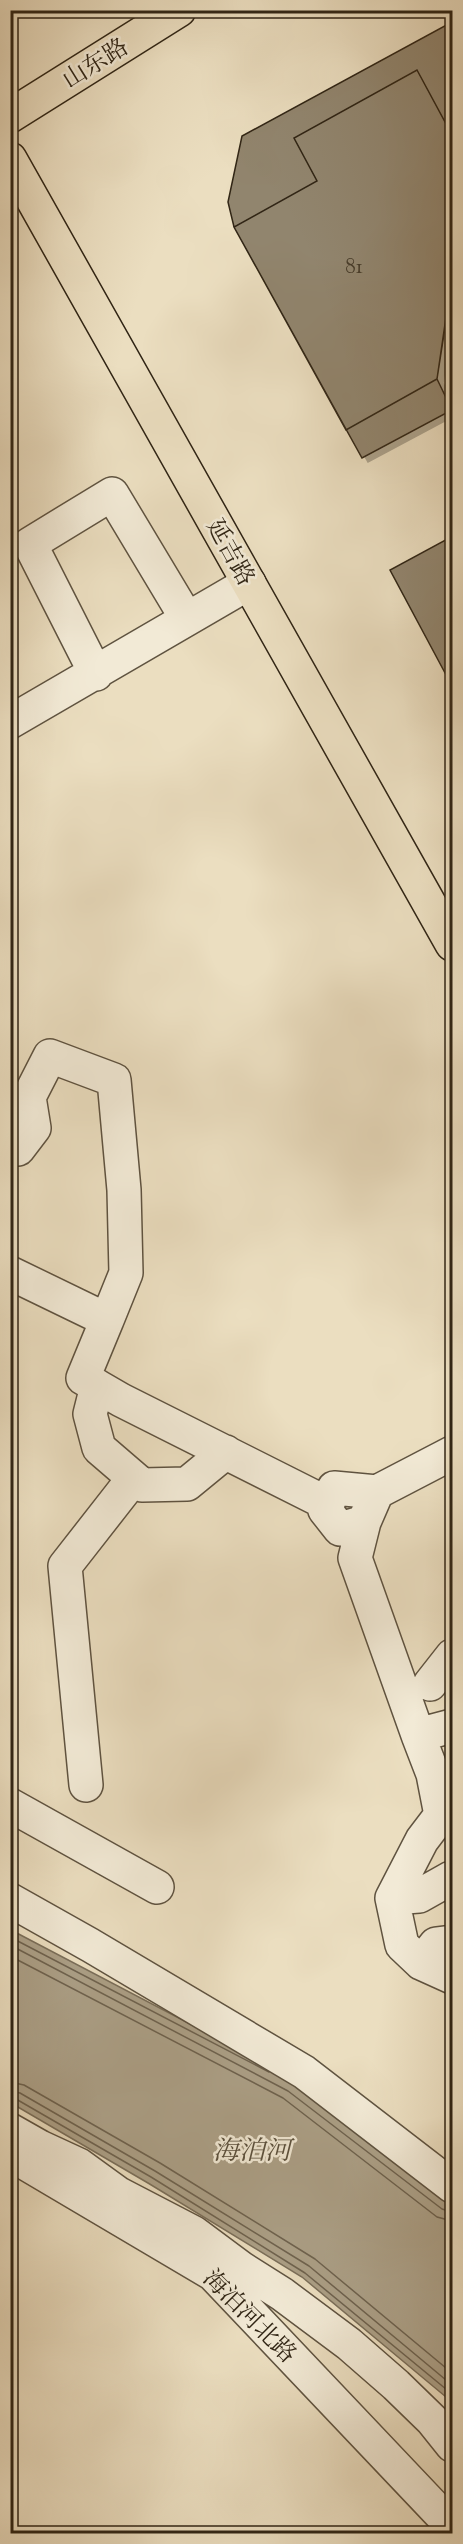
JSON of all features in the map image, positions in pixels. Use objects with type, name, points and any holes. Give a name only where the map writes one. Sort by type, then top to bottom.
[{"type":"main road","name":"山东路","points":[[10,116],[179,10]]},
{"type":"main road","name":"延吉路","points":[[10,159],[453,944]]},
{"type":"street","points":[[96,674],[30,544],[112,494],[188,619]]},
{"type":"street","points":[[10,722],[249,583]]},
{"type":"street","points":[[10,1147],[18,1149],[33,1128],[20,1101],[50,1056],[114,1080],[124,1190],[126,1273],[83,1378],[121,1401],[328,1504]]},
{"type":"street","points":[[10,1273],[107,1320]]},
{"type":"street","points":[[98,1386],[90,1414],[99,1448],[142,1485],[188,1484],[226,1452]]},
{"type":"street","points":[[364,1522],[340,1529],[325,1510],[334,1488],[376,1492],[453,1454]]},
{"type":"street","points":[[86,1785],[65,1566],[134,1479]]},
{"type":"street","points":[[376,1492],[364,1522],[355,1558],[433,1774],[441,1815],[422,1840],[392,1898],[402,1945],[421,1963],[453,1977]]},
{"type":"street","points":[[430,1684],[453,1656]]},
{"type":"street","points":[[418,1735],[453,1725]]},
{"type":"street","points":[[10,1805],[157,1887]]},
{"type":"street","points":[[392,1898],[419,1896],[450,1878],[453,1880]]},
{"type":"street","points":[[10,1900],[304,2072],[453,2186]]},
{"type":"street","points":[[421,1963],[436,1944],[453,1942]]},
{"type":"street","points":[[10,2130],[79,2165],[120,2194],[194,2233],[241,2268],[282,2294],[349,2344],[396,2385],[432,2420],[453,2445]]},
{"type":"street","name":"海泊河北路","points":[[10,2154],[213,2274],[453,2526]]},
{"type":"water","name":"海泊河","points":[[11,1930],[295,2079],[452,2200],[452,2402],[302,2277],[11,2103]]},
{"type":"building","points":[[452,22],[452,306],[448,308],[437,379],[452,410],[362,458],[234,227],[228,202],[242,136]]},
{"type":"building","points":[[417,70],[452,135],[452,276],[437,379],[346,430],[234,227],[317,181],[294,138]]},
{"type":"building","points":[[451,537],[452,540],[452,686],[390,570]]}]
